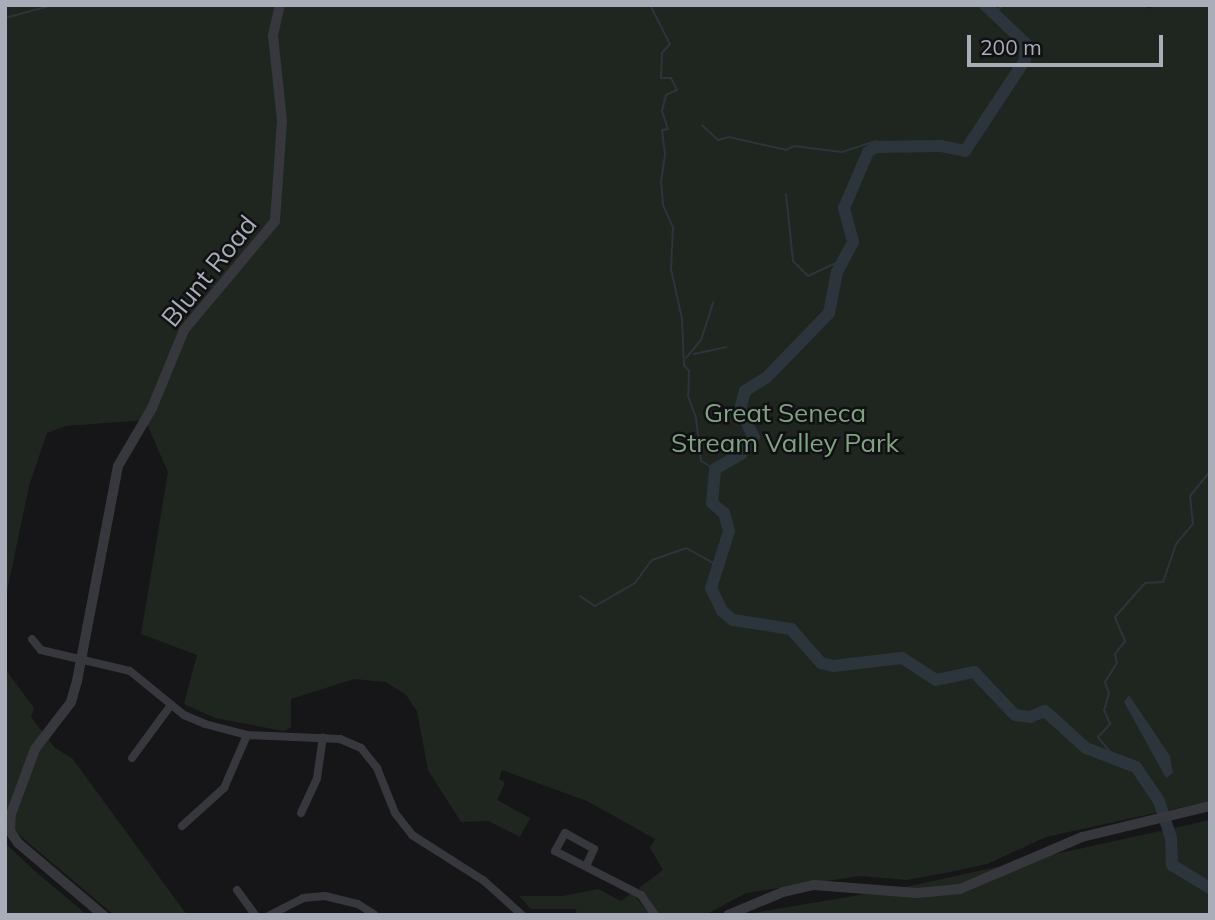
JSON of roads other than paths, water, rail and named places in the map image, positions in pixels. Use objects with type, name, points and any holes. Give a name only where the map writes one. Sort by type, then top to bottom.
[{"type":"street","name":"Blunt Road","points":[[103,915],[10,831],[10,814],[23,777],[44,734],[71,702],[82,658],[118,466],[152,408],[176,345],[275,221],[282,129],[273,35],[280,5]]},
{"type":"street","points":[[32,639],[41,650],[130,671],[171,705],[205,724],[247,735],[323,737],[361,748],[377,768],[395,813],[412,835],[483,880],[522,915]]},
{"type":"street","points":[[132,758],[171,705]]},
{"type":"street","points":[[182,826],[224,788],[247,735]]},
{"type":"street","points":[[301,813],[317,778],[323,737]]},
{"type":"street","points":[[728,915],[814,885],[917,893],[960,889],[1104,831],[1210,806]]},
{"type":"street","points":[[586,866],[594,849],[565,833],[555,851],[641,895],[655,915]]},
{"type":"street","points":[[237,890],[255,915]]},
{"type":"street","points":[[270,915],[303,898],[325,896],[358,904],[375,915]]},
{"type":"waterway","points":[[5,18],[53,5]]},
{"type":"waterway","points":[[650,5],[670,44],[662,53],[661,78],[671,78],[677,90],[666,95],[662,111],[668,129],[662,130],[665,154],[661,181],[663,205],[673,227],[671,269],[682,319],[684,365],[689,371],[688,396],[696,418],[701,461],[715,469]]},
{"type":"waterway","points":[[985,5],[1025,43],[1025,60],[965,151],[941,146],[876,147],[868,152],[844,208],[853,242],[837,272],[829,313],[767,377],[745,391],[740,410],[754,437],[741,454],[715,469],[712,503],[724,513],[729,531],[711,588],[722,611],[733,620],[791,629],[821,663],[833,666],[902,658],[936,680],[974,672],[1015,715],[1030,717],[1045,711],[1086,748],[1136,767],[1159,801],[1171,838],[1172,865],[1210,888]]},
{"type":"waterway","points":[[993,13],[1004,5]]},
{"type":"waterway","points":[[702,125],[718,140],[729,137],[786,150],[794,146],[842,152],[876,141],[876,147]]},
{"type":"waterway","points":[[786,194],[793,261],[808,276],[844,259]]},
{"type":"waterway","points":[[686,358],[701,340],[713,302]]},
{"type":"waterway","points":[[694,354],[726,347]]},
{"type":"waterway","points":[[1117,760],[1098,737],[1110,724],[1104,710],[1109,694],[1105,682],[1117,663],[1115,654],[1125,641],[1115,617],[1145,583],[1163,582],[1176,544],[1193,524],[1190,496],[1210,471]]},
{"type":"waterway","points":[[580,596],[595,606],[635,583],[652,560],[686,548],[717,565]]},
{"type":"park label","name":"Great Seneca Stream Valley Park","points":[[785,428]]}]
